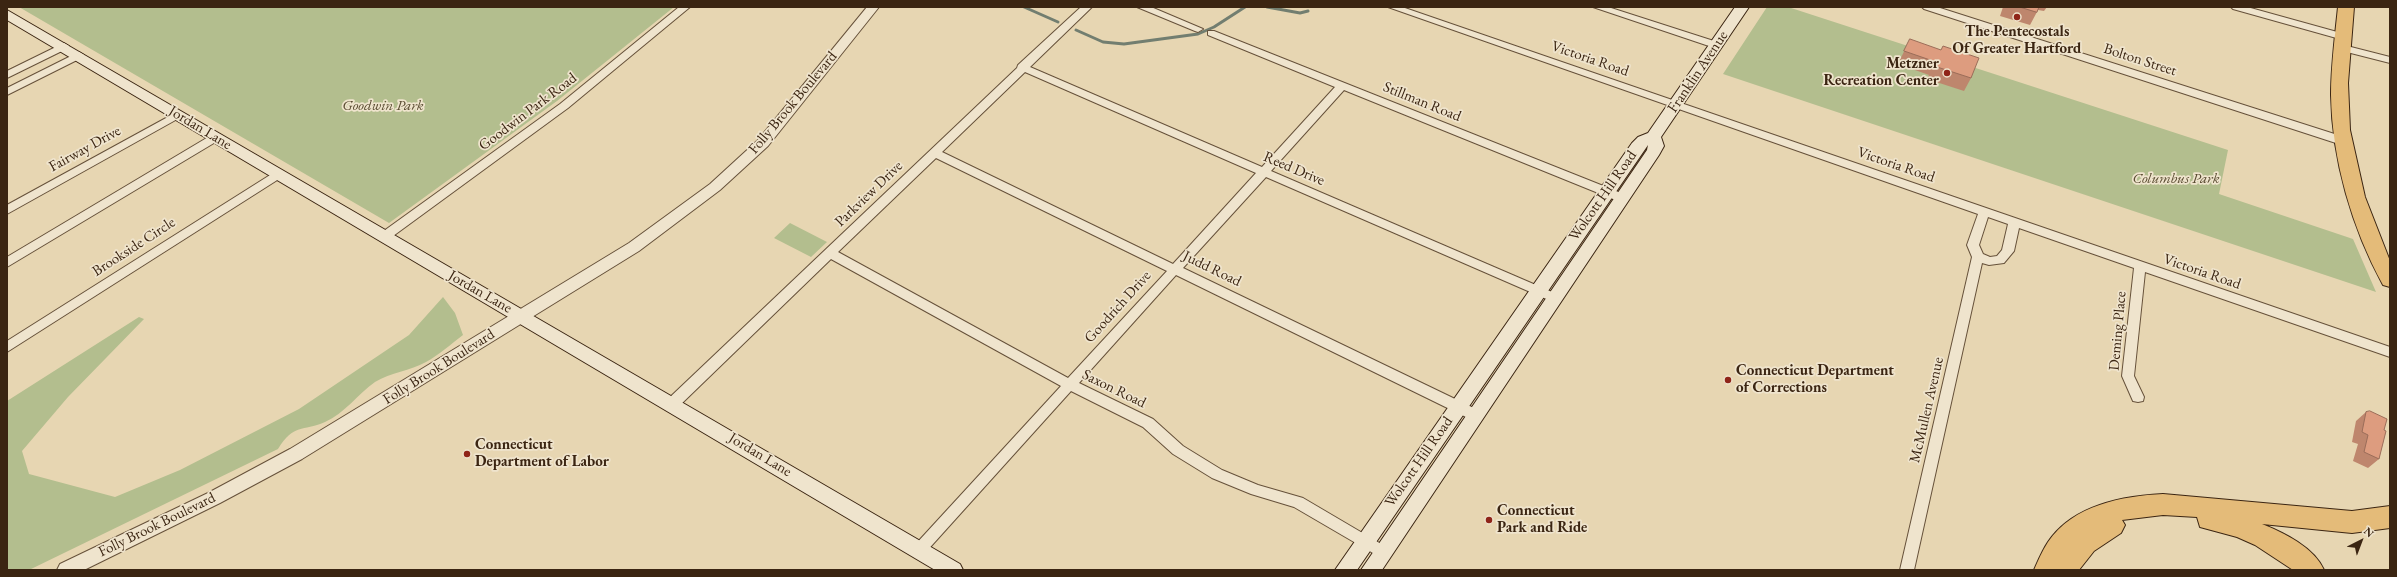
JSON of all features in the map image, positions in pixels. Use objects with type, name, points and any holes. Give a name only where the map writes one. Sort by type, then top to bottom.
[{"type":"highway","points":[[2047,570],[2058,548],[2076,529],[2098,516],[2129,506],[2154,504],[2184,505],[2352,522],[2390,517]]},
{"type":"highway","points":[[2065,570],[2082,546],[2106,528],[2132,519],[2167,515],[2204,518],[2249,529],[2286,549],[2311,570]]},
{"type":"main road","name":"Franklin Avenue","points":[[1653,137],[1742,7]]},
{"type":"main road","points":[[2346,7],[2340,100],[2344,141],[2361,213],[2390,280]]},
{"type":"main road","name":"Jordan Lane","points":[[7,14],[64,46],[215,138],[468,284],[953,570]]},
{"type":"main road","name":"Wolcott Hill Road","points":[[1344,570],[1538,290],[1614,195],[1655,149],[1653,137]]},
{"type":"main road","name":"Wolcott Hill Road","points":[[1371,570],[1555,298],[1614,195]]},
{"type":"street","name":"Goodwin Park Road","points":[[385,236],[564,106],[684,7]]},
{"type":"street","name":"Folly Brook Boulevard","points":[[66,570],[214,498],[296,454],[523,317],[634,247],[715,187],[763,143],[873,7]]},
{"type":"street","name":"Parkview Drive","points":[[672,404],[1022,67],[1087,7]]},
{"type":"street","points":[[1142,7],[1198,29]]},
{"type":"street","name":"Victoria Road","points":[[1393,7],[2390,352]]},
{"type":"street","points":[[1598,7],[1716,45]]},
{"type":"street","name":"Bolton Street","points":[[1927,7],[2344,141]]},
{"type":"street","points":[[2236,7],[2311,28],[2390,60]]},
{"type":"street","name":"Stillman Road","points":[[1211,33],[1614,195]]},
{"type":"street","points":[[7,75],[64,46]]},
{"type":"street","points":[[7,92],[79,55]]},
{"type":"street","name":"Reed Drive","points":[[1022,67],[1555,298]]},
{"type":"street","name":"Goodrich Drive","points":[[919,550],[1342,86]]},
{"type":"street","name":"Fairway Drive","points":[[7,210],[177,115]]},
{"type":"street","points":[[7,262],[215,138]]},
{"type":"street","name":"Judd Road","points":[[934,153],[1475,415]]},
{"type":"street","name":"Brookside Circle","points":[[7,347],[278,174]]},
{"type":"street","name":"McMullen Avenue","points":[[1907,570],[1978,257],[1974,245],[1984,212]]},
{"type":"street","points":[[1978,257],[1989,261],[2000,260],[2008,251],[2014,222]]},
{"type":"street","name":"Saxon Road","points":[[830,253],[1070,385],[1148,423],[1178,450],[1217,474],[1256,490],[1298,502],[1383,552]]},
{"type":"street","name":"Deming Place","points":[[2138,397],[2128,376],[2140,266]]},
{"type":"green space","name":"Goodwin Park","points":[[19,7],[674,7],[557,101],[389,223]]},
{"type":"green space","name":"Columbus Park","points":[[1767,7],[1788,7],[2228,150],[2219,194],[2353,239],[2376,292],[1723,74]]},
{"type":"green space","points":[[790,223],[827,242],[811,257],[774,238]]},
{"type":"green space","points":[[443,297],[455,313],[463,335],[431,359],[414,368],[387,376],[375,382],[339,414],[325,422],[294,432],[289,435],[278,449],[29,570],[7,570],[7,401],[139,317],[144,319],[68,397],[22,451],[29,474],[115,497],[180,470],[299,409],[409,335]]},
{"type":"building","points":[[2020,7],[2039,7],[2037,12]]},
{"type":"building","points":[[1910,39],[1941,50],[1943,46],[1979,58],[1971,78],[1934,66],[1936,62],[1904,51]]},
{"type":"building","points":[[2370,411],[2387,419],[2384,430],[2386,431],[2379,459],[2364,452],[2368,435],[2362,432],[2366,412]]},
{"type":"waterway","points":[[1024,7],[1058,22]]},
{"type":"waterway","points":[[1076,30],[1103,42],[1124,44],[1198,34],[1214,27],[1245,7]]},
{"type":"waterway","points":[[1267,7],[1300,13],[1308,11]]},
{"type":"place","name":"The Pentecostals Of Greater Hartford","points":[[2017,17]]},
{"type":"place","name":"Metzner Recreation Center","points":[[1947,73]]},
{"type":"place","name":"Connecticut Department of Corrections","points":[[1728,380]]},
{"type":"place","name":"Connecticut Department of Labor","points":[[467,454]]},
{"type":"place","name":"Connecticut Park and Ride","points":[[1489,520]]}]
